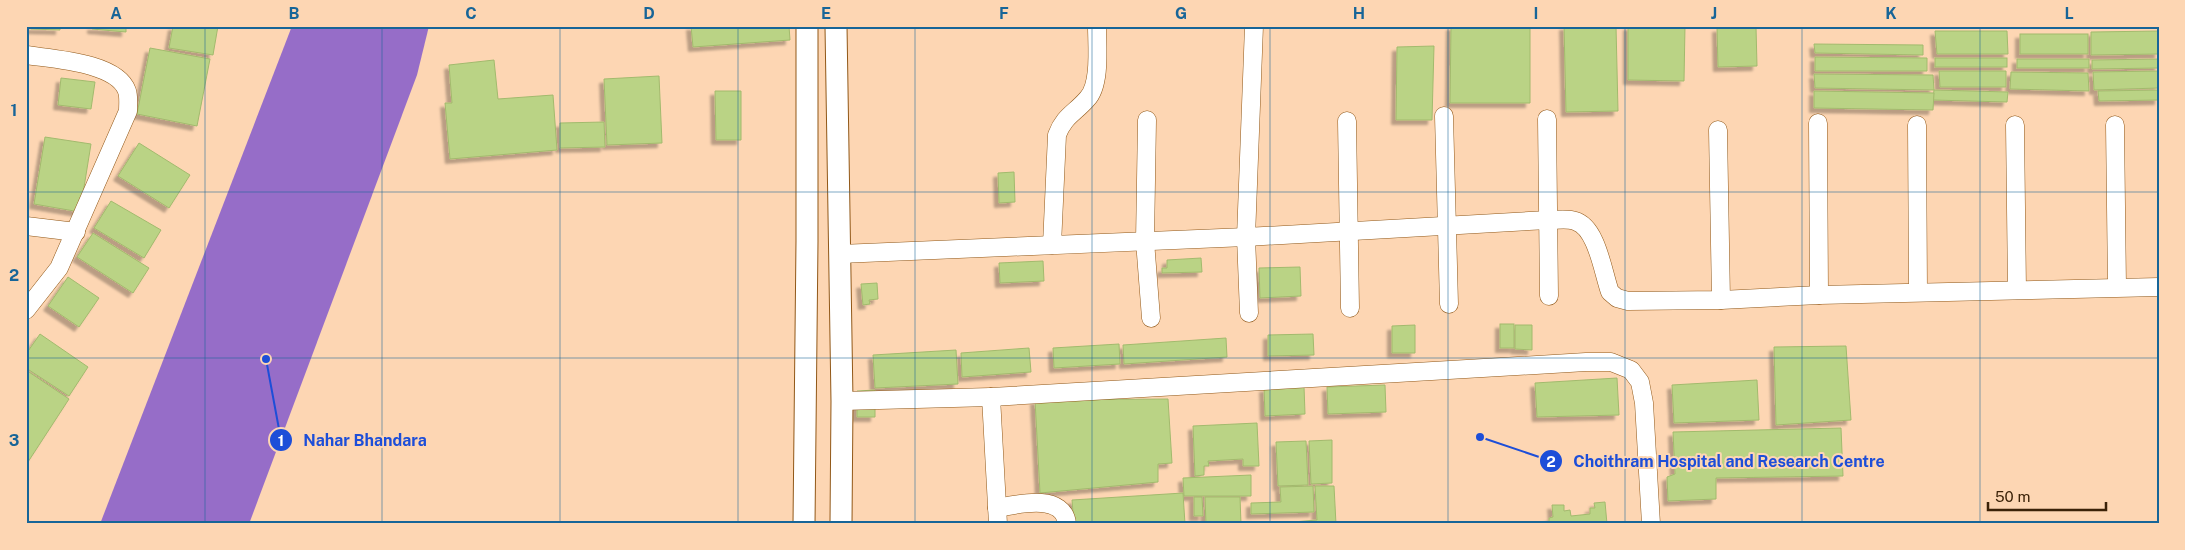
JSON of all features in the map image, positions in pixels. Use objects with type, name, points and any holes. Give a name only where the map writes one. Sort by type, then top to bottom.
[{"type":"main road","points":[[804,524],[807,26]]},
{"type":"main road","points":[[836,26],[842,401],[841,524]]},
{"type":"street","points":[[1052,245],[1057,134],[1062,122],[1089,98],[1095,87],[1097,26]]},
{"type":"street","points":[[1249,313],[1246,237],[1254,26]]},
{"type":"street","points":[[26,56],[86,64],[116,77],[127,90],[128,111],[59,268],[26,310]]},
{"type":"street","points":[[1444,116],[1449,304]]},
{"type":"street","points":[[1547,119],[1550,296]]},
{"type":"street","points":[[1147,120],[1145,241],[1151,318]]},
{"type":"street","points":[[1347,121],[1350,308]]},
{"type":"street","points":[[1818,123],[1819,295]]},
{"type":"street","points":[[1917,125],[1918,292]]},
{"type":"street","points":[[2015,125],[2017,290]]},
{"type":"street","points":[[2115,125],[2118,287]]},
{"type":"street","points":[[1718,130],[1721,300]]},
{"type":"street","points":[[840,254],[1246,237],[1575,220],[1587,228],[1593,238],[1610,292],[1617,298],[1628,301],[2159,287]]},
{"type":"street","points":[[26,226],[76,232]]},
{"type":"street","points":[[842,401],[991,397],[1611,362],[1631,370],[1640,382],[1644,403],[1651,524]]},
{"type":"street","points":[[991,397],[998,516],[1016,505],[1054,505],[1064,512],[1067,524]]},
{"type":"shaded area","points":[[292,26],[429,26],[417,75],[249,524],[100,524]]},
{"type":"building","points":[[31,26],[60,26],[60,30],[31,29]]},
{"type":"building","points":[[92,26],[126,26],[126,32],[92,29]]},
{"type":"building","points":[[173,26],[218,26],[213,55],[169,48]]},
{"type":"building","points":[[691,26],[789,26],[790,40],[693,47]]},
{"type":"building","points":[[1451,26],[1530,26],[1530,103],[1450,103]]},
{"type":"building","points":[[1564,26],[1616,26],[1618,111],[1566,112]]},
{"type":"building","points":[[1628,26],[1685,26],[1684,81],[1628,80]]},
{"type":"building","points":[[1756,27],[1757,66],[1718,67],[1717,28]]},
{"type":"building","points":[[1935,31],[2007,31],[2008,54],[1937,54]]},
{"type":"building","points":[[2159,31],[2159,54],[2091,55],[2091,32]]},
{"type":"building","points":[[2020,34],[2088,34],[2088,54],[2020,54]]},
{"type":"building","points":[[1814,44],[1923,45],[1923,55],[1815,53]]},
{"type":"building","points":[[1434,46],[1432,120],[1396,120],[1397,47]]},
{"type":"building","points":[[150,48],[210,59],[197,126],[137,114]]},
{"type":"building","points":[[1815,57],[1927,58],[1927,71],[1815,71]]},
{"type":"building","points":[[1935,58],[2007,58],[2007,67],[1935,67]]},
{"type":"building","points":[[2017,59],[2089,59],[2089,68],[2017,68]]},
{"type":"building","points":[[2159,59],[2159,68],[2092,69],[2092,60]]},
{"type":"building","points":[[494,60],[498,99],[553,95],[557,150],[450,159],[445,103],[452,103],[449,65]]},
{"type":"building","points":[[1939,71],[2006,71],[2006,87],[1940,87]]},
{"type":"building","points":[[2159,71],[2159,88],[2094,90],[2093,72]]},
{"type":"building","points":[[2011,72],[2088,73],[2089,91],[2010,89]]},
{"type":"building","points":[[1814,74],[1933,75],[1934,90],[1815,88]]},
{"type":"building","points":[[659,76],[662,143],[607,145],[604,79]]},
{"type":"building","points":[[61,78],[95,82],[91,109],[58,105]]},
{"type":"building","points":[[1934,90],[2008,92],[2007,102],[1933,100]]},
{"type":"building","points":[[2159,90],[2159,100],[2099,101],[2098,91]]},
{"type":"building","points":[[715,91],[741,91],[741,140],[716,140]]},
{"type":"building","points":[[1814,91],[1934,93],[1933,110],[1814,108]]},
{"type":"building","points":[[604,122],[605,147],[560,148],[560,123]]},
{"type":"building","points":[[45,137],[91,144],[80,212],[34,204]]},
{"type":"building","points":[[139,143],[190,175],[169,208],[118,176]]},
{"type":"building","points":[[1014,172],[1015,202],[999,203],[998,173]]},
{"type":"building","points":[[111,201],[161,230],[144,258],[94,228]]},
{"type":"building","points":[[93,233],[149,268],[133,293],[77,257]]},
{"type":"building","points":[[1201,258],[1202,272],[1162,273],[1162,268],[1167,268],[1167,260]]},
{"type":"building","points":[[1043,261],[1044,281],[1000,283],[999,263]]},
{"type":"building","points":[[1300,267],[1301,296],[1260,298],[1259,268]]},
{"type":"building","points":[[68,277],[99,298],[79,327],[48,306]]},
{"type":"building","points":[[877,283],[878,299],[869,300],[870,304],[863,305],[861,284]]},
{"type":"building","points":[[1500,324],[1514,324],[1514,348],[1500,348]]},
{"type":"building","points":[[1415,325],[1415,353],[1392,353],[1392,326]]},
{"type":"building","points":[[1515,325],[1532,325],[1532,350],[1515,349]]},
{"type":"building","points":[[40,334],[88,367],[69,396],[26,368],[26,354]]},
{"type":"building","points":[[1313,334],[1314,355],[1268,356],[1268,335]]},
{"type":"building","points":[[1226,338],[1227,357],[1124,364],[1123,345]]},
{"type":"building","points":[[1119,344],[1120,364],[1054,368],[1053,348]]},
{"type":"building","points":[[1846,346],[1851,420],[1776,425],[1774,347]]},
{"type":"building","points":[[1029,348],[1031,372],[962,377],[961,353]]},
{"type":"building","points":[[956,350],[958,384],[875,388],[873,355]]},
{"type":"building","points":[[26,370],[69,399],[26,465]]},
{"type":"building","points":[[1617,378],[1619,415],[1537,417],[1535,383]]},
{"type":"building","points":[[1757,380],[1759,420],[1674,423],[1672,385]]},
{"type":"building","points":[[1385,385],[1386,412],[1328,414],[1327,387]]},
{"type":"building","points":[[1304,386],[1305,414],[1265,416],[1264,388]]},
{"type":"building","points":[[875,390],[875,417],[857,417],[857,391]]},
{"type":"building","points":[[1168,399],[1172,463],[1158,464],[1158,482],[1040,493],[1035,400]]},
{"type":"building","points":[[1257,423],[1259,466],[1243,466],[1243,459],[1208,461],[1209,466],[1204,466],[1204,475],[1195,476],[1193,426]]},
{"type":"building","points":[[1841,428],[1843,476],[1716,478],[1716,499],[1668,501],[1667,477],[1675,474],[1673,432]]},
{"type":"building","points":[[1332,440],[1332,483],[1311,484],[1309,441]]},
{"type":"building","points":[[1306,441],[1308,485],[1278,486],[1276,442]]},
{"type":"building","points":[[1251,475],[1251,496],[1184,496],[1183,478]]},
{"type":"building","points":[[1313,486],[1314,512],[1251,514],[1251,503],[1281,502],[1280,487]]},
{"type":"building","points":[[1315,486],[1334,486],[1336,524],[1269,524],[1317,520]]},
{"type":"building","points":[[1183,493],[1185,524],[1074,524],[1072,500]]},
{"type":"building","points":[[1194,497],[1202,497],[1203,516],[1194,516]]},
{"type":"building","points":[[1205,497],[1240,497],[1241,524],[1206,524]]},
{"type":"building","points":[[1605,502],[1607,524],[1549,524],[1549,518],[1553,517],[1552,505],[1564,505],[1564,511],[1570,510],[1571,516],[1590,514],[1590,508],[1595,508],[1594,503]]},
{"type":"place","name":"Nahar Bhandara","points":[[266,359]]},
{"type":"place","name":"Choithram Hospital and Research Centre","points":[[1480,437]]}]
